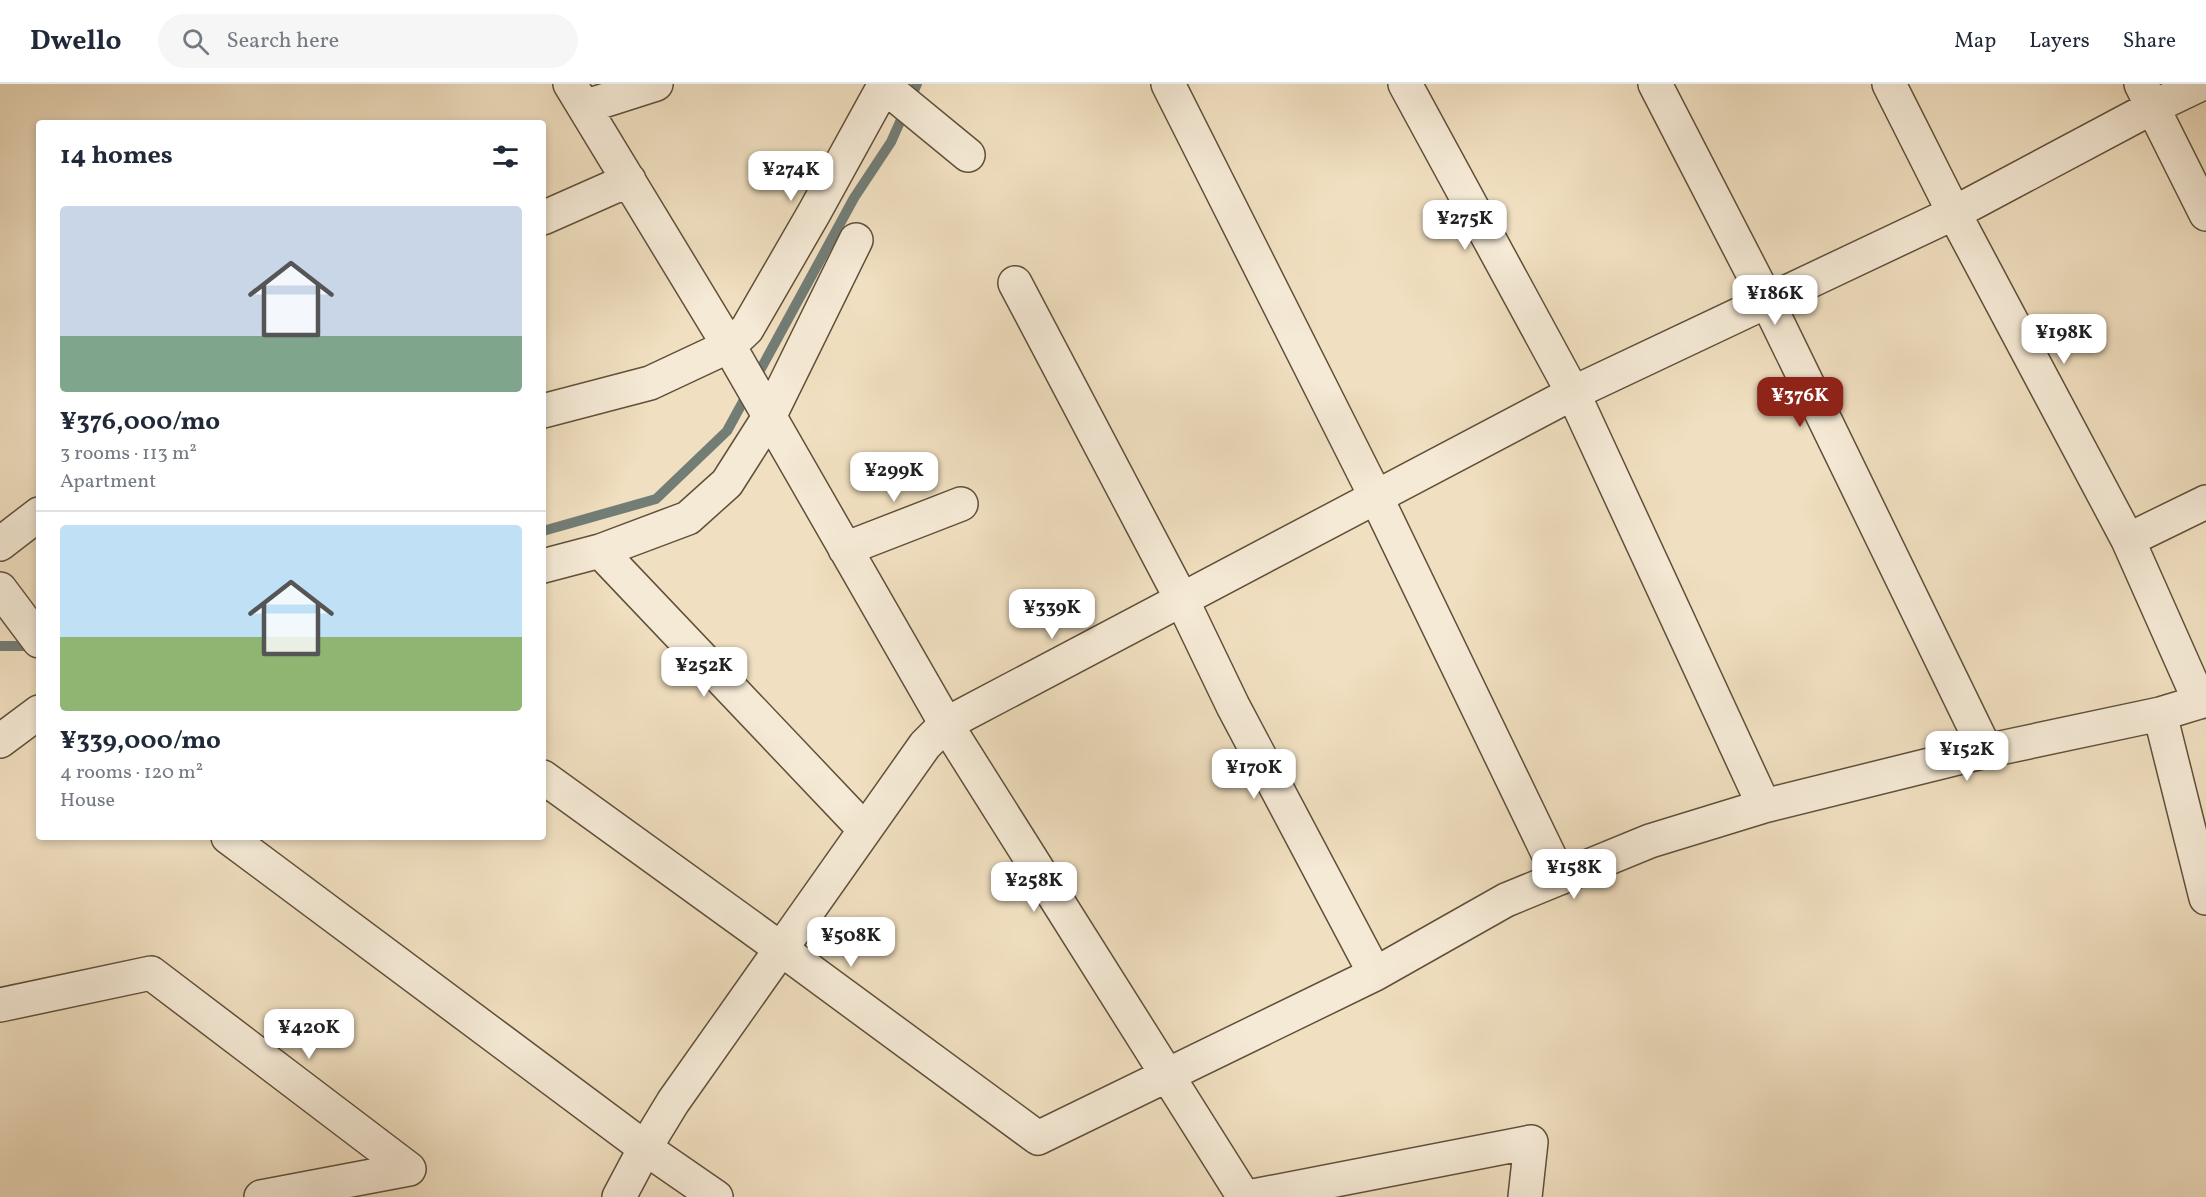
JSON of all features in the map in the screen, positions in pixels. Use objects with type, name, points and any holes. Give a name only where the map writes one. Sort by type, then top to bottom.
[{"type":"street","points":[[656,84],[577,95],[734,355],[946,724],[1166,1076],[1246,1197],[1531,1142],[1526,1197]]},
{"type":"street","points":[[1168,84],[1376,497],[1560,878]]},
{"type":"street","points":[[1405,84],[1573,393],[1764,806]]},
{"type":"street","points":[[1655,84],[1767,302],[1986,751]]},
{"type":"street","points":[[546,779],[1038,1138],[1375,974],[1506,900],[1650,841],[1764,806],[1986,751],[2160,714],[2203,701],[2128,540],[1954,213],[1889,84]]},
{"type":"street","points":[[619,1197],[673,1102],[925,745],[946,724],[1573,393],[1954,213],[2147,95],[2201,84]]},
{"type":"street","points":[[546,410],[650,383],[734,355],[886,87],[968,155]]},
{"type":"street","points":[[2147,95],[2206,214]]},
{"type":"street","points":[[546,217],[629,180]]},
{"type":"street","points":[[546,565],[600,551],[688,518],[727,483],[767,412],[856,240]]},
{"type":"street","points":[[1015,283],[1182,600],[1233,706],[1375,974]]},
{"type":"street","points":[[2128,540],[2206,502]]},
{"type":"street","points":[[845,549],[961,504]]},
{"type":"street","points":[[0,544],[36,516]]},
{"type":"street","points":[[600,551],[866,830]]},
{"type":"street","points":[[0,589],[36,637]]},
{"type":"street","points":[[0,741],[36,714]]},
{"type":"street","points":[[2160,714],[2206,898]]},
{"type":"street","points":[[232,840],[645,1148],[716,1197]]},
{"type":"street","points":[[0,1005],[151,973],[409,1169],[261,1197]]},
{"type":"waterway","points":[[546,530],[656,499],[727,431],[854,198],[891,142],[917,84]]},
{"type":"waterway","points":[[0,646],[36,646]]}]
